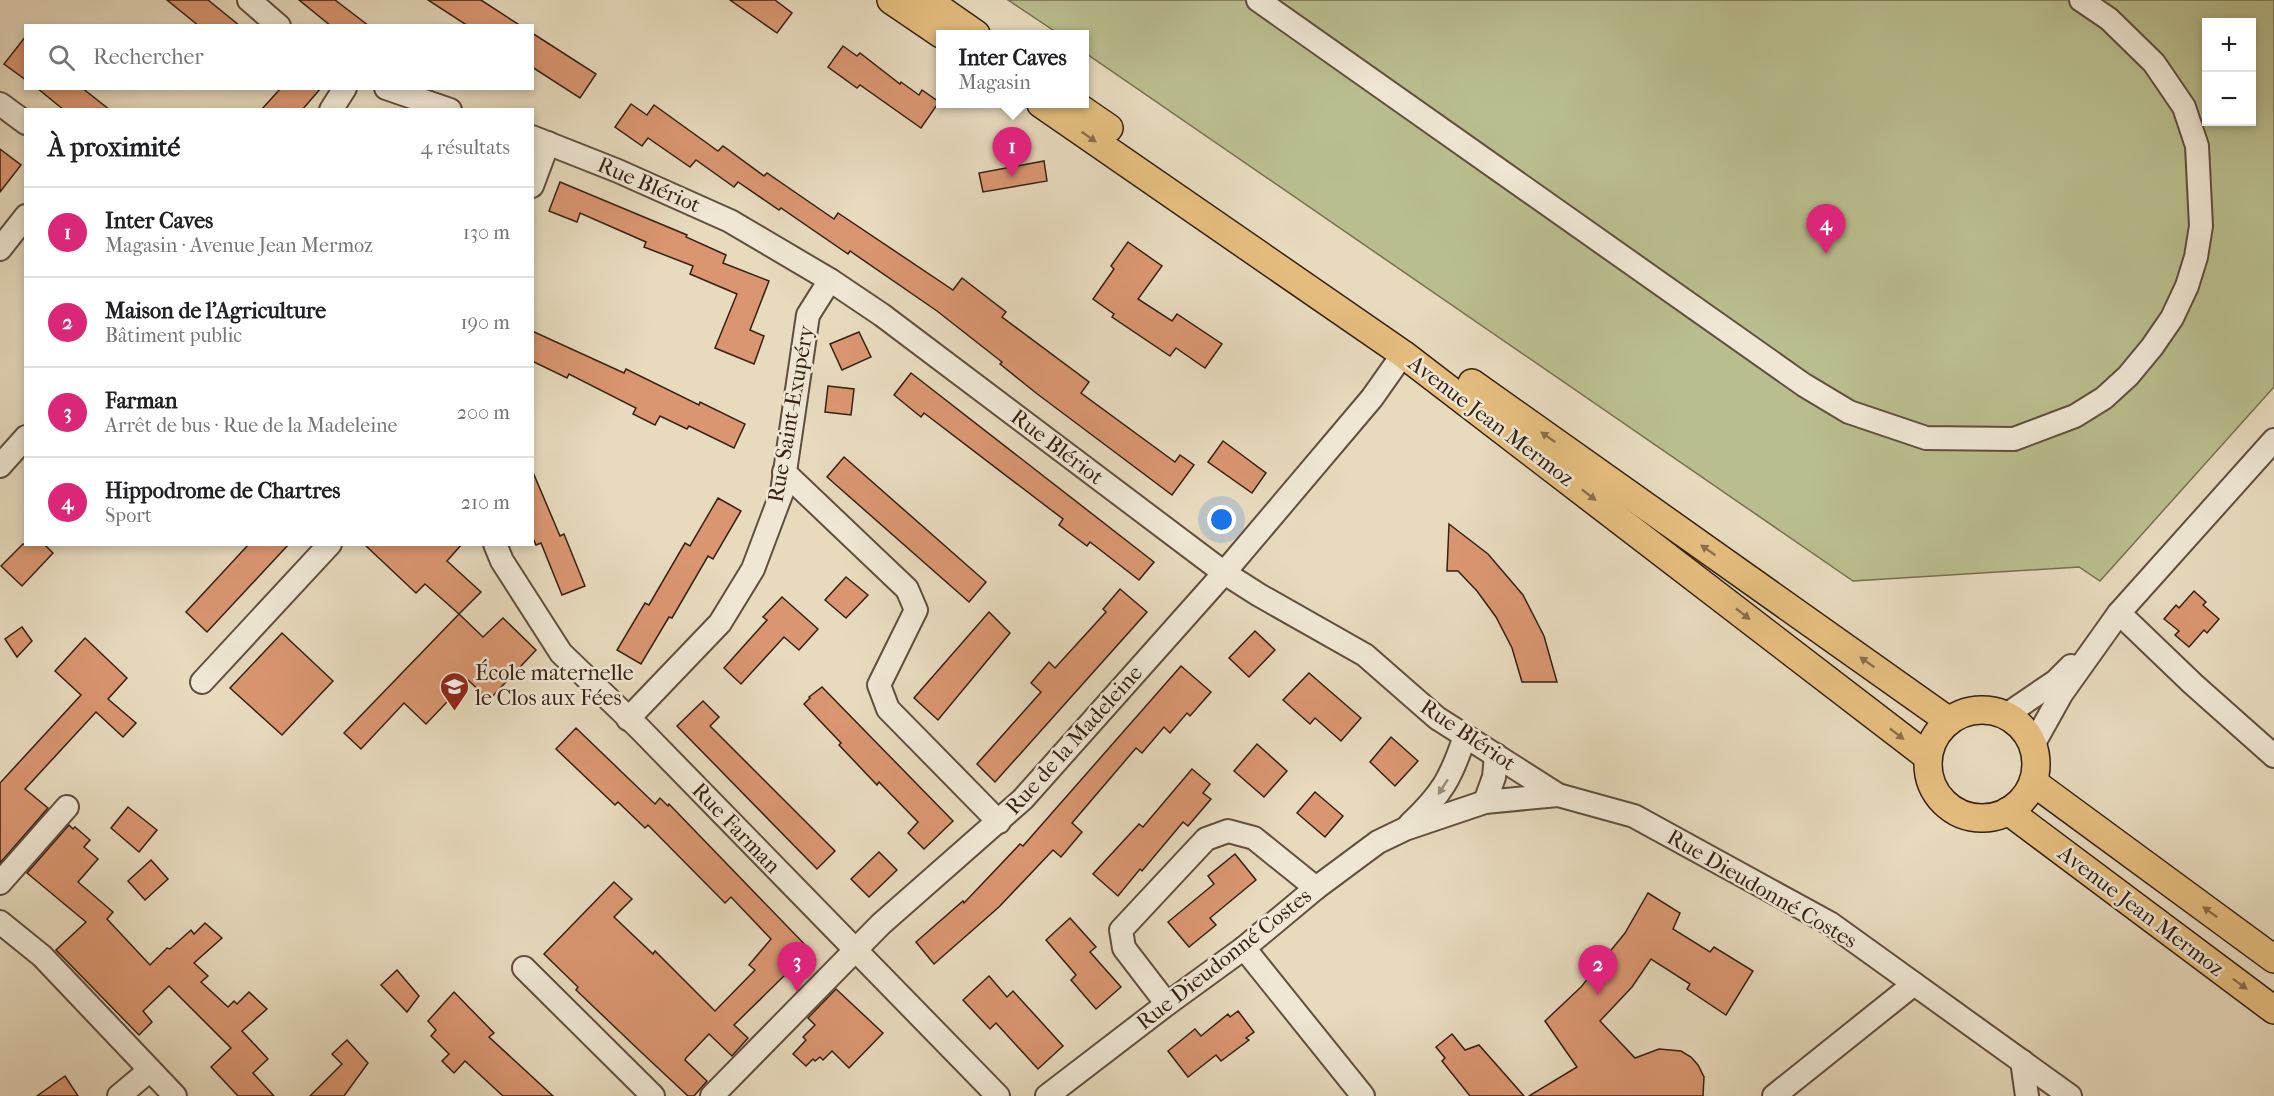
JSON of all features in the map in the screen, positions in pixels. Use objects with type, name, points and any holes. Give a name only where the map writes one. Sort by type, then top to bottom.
[{"type":"main road","points":[[891,0],[936,31]]},
{"type":"main road","points":[[927,0],[970,30]]},
{"type":"main road","name":"Avenue Jean Mermoz","points":[[1047,108],[1403,354],[1928,757]]},
{"type":"main road","name":"Avenue Jean Mermoz","points":[[1080,108],[1949,720]]},
{"type":"main road","points":[[1992,710],[2006,715],[2026,733],[2033,745],[2036,764],[2033,782],[2023,799],[2008,812],[1983,818],[1959,813],[1945,803],[1934,790],[1928,774],[1928,757],[1935,737],[1949,720],[1962,713],[1992,710]]},
{"type":"main road","name":"Avenue Jean Mermoz","points":[[2033,782],[2274,959]]},
{"type":"main road","name":"Avenue Jean Mermoz","points":[[2008,812],[2274,1010]]},
{"type":"street","points":[[249,0],[277,24]]},
{"type":"street","points":[[1258,0],[1804,385],[1849,412],[1887,426],[1926,438],[1979,440],[2014,439],[2075,416],[2104,398],[2128,376],[2172,318],[2187,286],[2196,257],[2201,226],[2201,190],[2197,146],[2184,107],[2154,63],[2109,19],[2081,0]]},
{"type":"street","points":[[331,108],[344,90]]},
{"type":"street","points":[[392,90],[444,108]]},
{"type":"street","points":[[0,104],[24,122]]},
{"type":"street","points":[[534,174],[540,140]]},
{"type":"street","name":"Rue Blériot","points":[[540,140],[618,171],[730,221],[830,280],[882,315],[1223,572],[1365,655],[1437,718],[1558,795]]},
{"type":"street","points":[[0,249],[24,219]]},
{"type":"street","name":"Rue Saint-Exupéry","points":[[628,719],[720,623],[753,569],[782,492],[808,315],[830,280]]},
{"type":"street","name":"Rue de la Madeleine","points":[[712,1096],[881,924],[1023,799],[1223,572],[1372,398],[1403,354]]},
{"type":"street","points":[[0,466],[24,439]]},
{"type":"street","points":[[2033,745],[2062,693],[2100,638],[2274,440]]},
{"type":"street","points":[[784,472],[907,589],[916,610],[879,685],[888,709],[999,822]]},
{"type":"street","points":[[202,682],[328,546]]},
{"type":"street","name":"Rue Farman","points":[[496,546],[502,561],[561,653],[998,1096]]},
{"type":"street","points":[[2119,614],[2274,756]]},
{"type":"street","points":[[2006,715],[2056,681],[2100,638]]},
{"type":"street","name":"Rue Dieudonné Costes","points":[[1405,829],[1433,802],[1453,771],[1465,736]]},
{"type":"street","points":[[1485,802],[1494,777],[1496,755]]},
{"type":"street","name":"Rue Dieudonné Costes","points":[[1047,1096],[1244,948],[1316,888],[1378,842],[1405,829],[1485,802],[1558,795],[1634,816],[1831,924],[2070,1096]]},
{"type":"street","points":[[0,883],[67,807]]},
{"type":"street","points":[[1167,1004],[1124,948],[1121,930],[1206,839],[1228,831],[1254,838],[1316,888]]},
{"type":"street","points":[[0,922],[42,956],[175,1096]]},
{"type":"street","points":[[1244,948],[1363,1096]]},
{"type":"street","points":[[524,968],[654,1096]]},
{"type":"street","points":[[1774,1096],[1914,984]]},
{"type":"street","points":[[2022,1061],[2027,1096]]},
{"type":"street","points":[[119,1096],[150,1070]]},
{"type":"green space","points":[[1008,0],[2274,0],[2274,387],[2100,581],[2079,567],[1853,581],[1089,55],[1089,30],[1053,30]]},
{"type":"building","points":[[167,0],[208,0],[238,24],[197,24]]},
{"type":"building","points":[[299,0],[335,0],[366,24],[329,24]]},
{"type":"building","points":[[428,0],[481,0],[518,24],[465,24]]},
{"type":"building","points":[[730,0],[775,0],[792,13],[777,33]]},
{"type":"building","points":[[534,34],[596,74],[580,98],[534,68]]},
{"type":"building","points":[[24,39],[24,79],[4,64]]},
{"type":"building","points":[[843,46],[857,56],[860,53],[900,84],[901,82],[919,95],[922,90],[936,100],[936,106],[921,128],[860,85],[857,88],[828,67]]},
{"type":"building","points":[[39,90],[85,90],[107,108],[62,108]]},
{"type":"building","points":[[279,90],[319,90],[304,108],[263,108]]},
{"type":"building","points":[[631,104],[647,115],[654,105],[718,151],[723,146],[764,176],[767,173],[834,219],[838,213],[953,290],[962,278],[1006,312],[1002,317],[1089,382],[1081,393],[1175,462],[1180,455],[1194,465],[1172,495],[1036,393],[1000,364],[1002,362],[937,311],[850,251],[848,254],[738,182],[734,187],[696,160],[690,167],[648,138],[642,146],[615,127]]},
{"type":"building","points":[[0,149],[21,165],[0,192]]},
{"type":"building","points":[[1044,161],[1047,181],[983,192],[979,173]]},
{"type":"building","points":[[560,182],[687,235],[686,237],[726,255],[723,263],[769,281],[750,330],[764,336],[754,364],[715,348],[737,294],[690,274],[693,266],[644,247],[646,242],[580,213],[577,222],[549,211]]},
{"type":"building","points":[[1128,242],[1162,266],[1138,299],[1172,321],[1177,314],[1222,344],[1205,368],[1176,348],[1170,356],[1112,317],[1114,314],[1093,299],[1114,269],[1111,266]]},
{"type":"building","points":[[534,332],[624,373],[626,369],[699,405],[700,402],[745,424],[734,448],[689,426],[687,429],[660,416],[655,425],[633,414],[636,408],[569,374],[567,378],[534,362]]},
{"type":"building","points":[[859,332],[871,357],[842,370],[830,344]]},
{"type":"building","points":[[911,373],[1154,562],[1139,580],[1090,542],[1087,546],[1059,525],[1063,519],[924,413],[921,417],[894,395]]},
{"type":"building","points":[[828,386],[854,389],[851,415],[825,412]]},
{"type":"building","points":[[1223,441],[1266,473],[1252,493],[1208,462]]},
{"type":"building","points":[[844,457],[986,582],[969,602],[827,477]]},
{"type":"building","points":[[534,475],[560,536],[564,534],[585,586],[562,595],[541,543],[536,545],[534,540]]},
{"type":"building","points":[[718,498],[741,511],[713,559],[708,556],[672,618],[669,617],[641,664],[617,650],[645,603],[649,605],[685,543],[690,546]]},
{"type":"building","points":[[1449,524],[1488,554],[1523,595],[1544,636],[1557,682],[1522,682],[1512,648],[1496,617],[1477,591],[1458,571],[1447,571]]},
{"type":"building","points":[[23,544],[24,546],[46,546],[53,553],[22,586],[1,566]]},
{"type":"building","points":[[247,546],[287,546],[207,632],[186,612]]},
{"type":"building","points":[[366,546],[460,546],[447,561],[481,592],[459,614],[425,584],[416,593]]},
{"type":"building","points":[[846,577],[868,595],[846,618],[825,600]]},
{"type":"building","points":[[1120,589],[1147,612],[995,782],[977,764],[1041,692],[1031,683],[1049,662],[1055,668],[1106,612],[1103,609]]},
{"type":"building","points":[[2194,591],[2206,602],[2203,605],[2219,619],[2207,633],[2204,630],[2189,647],[2175,635],[2179,631],[2164,619],[2176,605],[2179,608]]},
{"type":"building","points":[[782,597],[818,629],[799,650],[784,637],[741,684],[724,668],[767,620],[763,617]]},
{"type":"building","points":[[989,612],[1010,633],[938,720],[914,698]]},
{"type":"building","points":[[459,614],[483,637],[503,618],[536,650],[489,700],[468,680],[426,724],[404,703],[361,749],[344,733]]},
{"type":"building","points":[[22,627],[32,641],[17,657],[5,639]]},
{"type":"building","points":[[1255,631],[1275,650],[1249,677],[1229,658]]},
{"type":"building","points":[[282,633],[333,681],[282,735],[230,688]]},
{"type":"building","points":[[85,638],[127,678],[108,699],[136,723],[123,737],[96,712],[25,789],[48,808],[0,863],[0,783],[81,695],[55,671]]},
{"type":"building","points":[[1181,666],[1211,692],[1190,716],[1187,713],[1170,733],[1164,727],[1142,753],[1136,748],[1072,823],[1082,832],[1061,857],[1053,850],[999,907],[934,964],[916,942],[963,901],[964,903],[1020,844],[1023,846]]},
{"type":"building","points":[[1309,673],[1361,718],[1341,741],[1315,718],[1310,724],[1283,700]]},
{"type":"building","points":[[822,687],[953,821],[924,849],[908,833],[918,822],[879,782],[877,785],[804,704]]},
{"type":"building","points":[[703,701],[719,717],[710,726],[835,851],[817,869],[677,726]]},
{"type":"building","points":[[576,728],[655,804],[660,798],[668,806],[669,804],[812,952],[734,1025],[748,1038],[732,1056],[709,1034],[686,1058],[685,1060],[707,1081],[694,1096],[688,1096],[641,1052],[576,990],[578,987],[544,954],[614,882],[632,899],[614,917],[653,954],[655,951],[715,1011],[755,970],[749,965],[771,939],[731,897],[725,903],[648,825],[645,828],[618,802],[615,805],[556,749]]},
{"type":"building","points":[[1391,737],[1418,761],[1395,786],[1370,762]]},
{"type":"building","points":[[1257,744],[1287,771],[1264,797],[1234,771]]},
{"type":"building","points":[[1192,769],[1210,784],[1203,793],[1211,799],[1188,826],[1183,822],[1118,896],[1093,874],[1139,824],[1143,827]]},
{"type":"building","points":[[1315,792],[1343,816],[1325,837],[1297,813]]},
{"type":"building","points":[[128,807],[157,830],[139,852],[111,828]]},
{"type":"building","points":[[69,825],[73,829],[75,827],[90,840],[84,847],[98,859],[78,882],[113,912],[107,919],[150,965],[167,948],[170,949],[191,930],[194,934],[205,923],[222,938],[194,963],[208,976],[201,982],[228,1007],[234,1001],[237,1004],[249,992],[267,1009],[242,1031],[268,1059],[253,1073],[274,1096],[238,1096],[211,1067],[231,1048],[169,986],[143,1011],[152,1022],[139,1035],[56,950],[86,922],[27,873]]},
{"type":"building","points":[[879,852],[897,870],[869,897],[851,879]]},
{"type":"building","points":[[1235,854],[1256,880],[1210,918],[1216,925],[1189,947],[1168,922],[1214,884],[1208,876]]},
{"type":"building","points":[[151,860],[168,879],[145,900],[128,881]]},
{"type":"building","points":[[1648,893],[1680,913],[1673,929],[1710,952],[1714,947],[1753,971],[1726,1015],[1687,989],[1690,984],[1651,959],[1632,987],[1600,1021],[1635,1058],[1659,1049],[1681,1051],[1691,1057],[1704,1077],[1703,1096],[1529,1096],[1577,1067],[1545,1021],[1581,987],[1625,933]]},
{"type":"building","points":[[1070,918],[1096,947],[1090,952],[1121,987],[1096,1009],[1071,980],[1076,975],[1046,940]]},
{"type":"building","points":[[397,970],[419,996],[407,1012],[381,985]]},
{"type":"building","points":[[989,976],[1007,997],[1013,991],[1063,1046],[1038,1069],[996,1023],[990,1029],[963,1000]]},
{"type":"building","points":[[836,989],[883,1033],[849,1068],[832,1051],[823,1060],[820,1057],[815,1061],[813,1059],[806,1066],[793,1054],[806,1040],[803,1037],[815,1025],[808,1018]]},
{"type":"building","points":[[454,992],[494,1033],[489,1037],[553,1096],[503,1096],[465,1061],[454,1073],[442,1061],[449,1054],[431,1036],[436,1030],[428,1021]]},
{"type":"building","points":[[1238,1011],[1254,1032],[1246,1038],[1249,1040],[1221,1061],[1216,1055],[1188,1077],[1168,1051],[1195,1029],[1201,1036],[1228,1014],[1230,1017]]},
{"type":"building","points":[[1452,1034],[1465,1050],[1479,1045],[1524,1096],[1470,1096],[1442,1061],[1445,1058],[1436,1047]]},
{"type":"building","points":[[347,1040],[368,1063],[344,1096],[310,1096],[342,1064],[332,1054]]},
{"type":"building","points":[[65,1076],[78,1096],[37,1096]]},
{"type":"place","name":"Inter Caves","points":[[1012,177]]},
{"type":"place","name":"Hippodrome de Chartres","points":[[1826,254]]},
{"type":"place","name":"École maternelle le Clos aux Fées","points":[[454,712]]},
{"type":"place","name":"Farman","points":[[797,992]]},
{"type":"place","name":"Maison de l'Agriculture","points":[[1598,995]]}]
